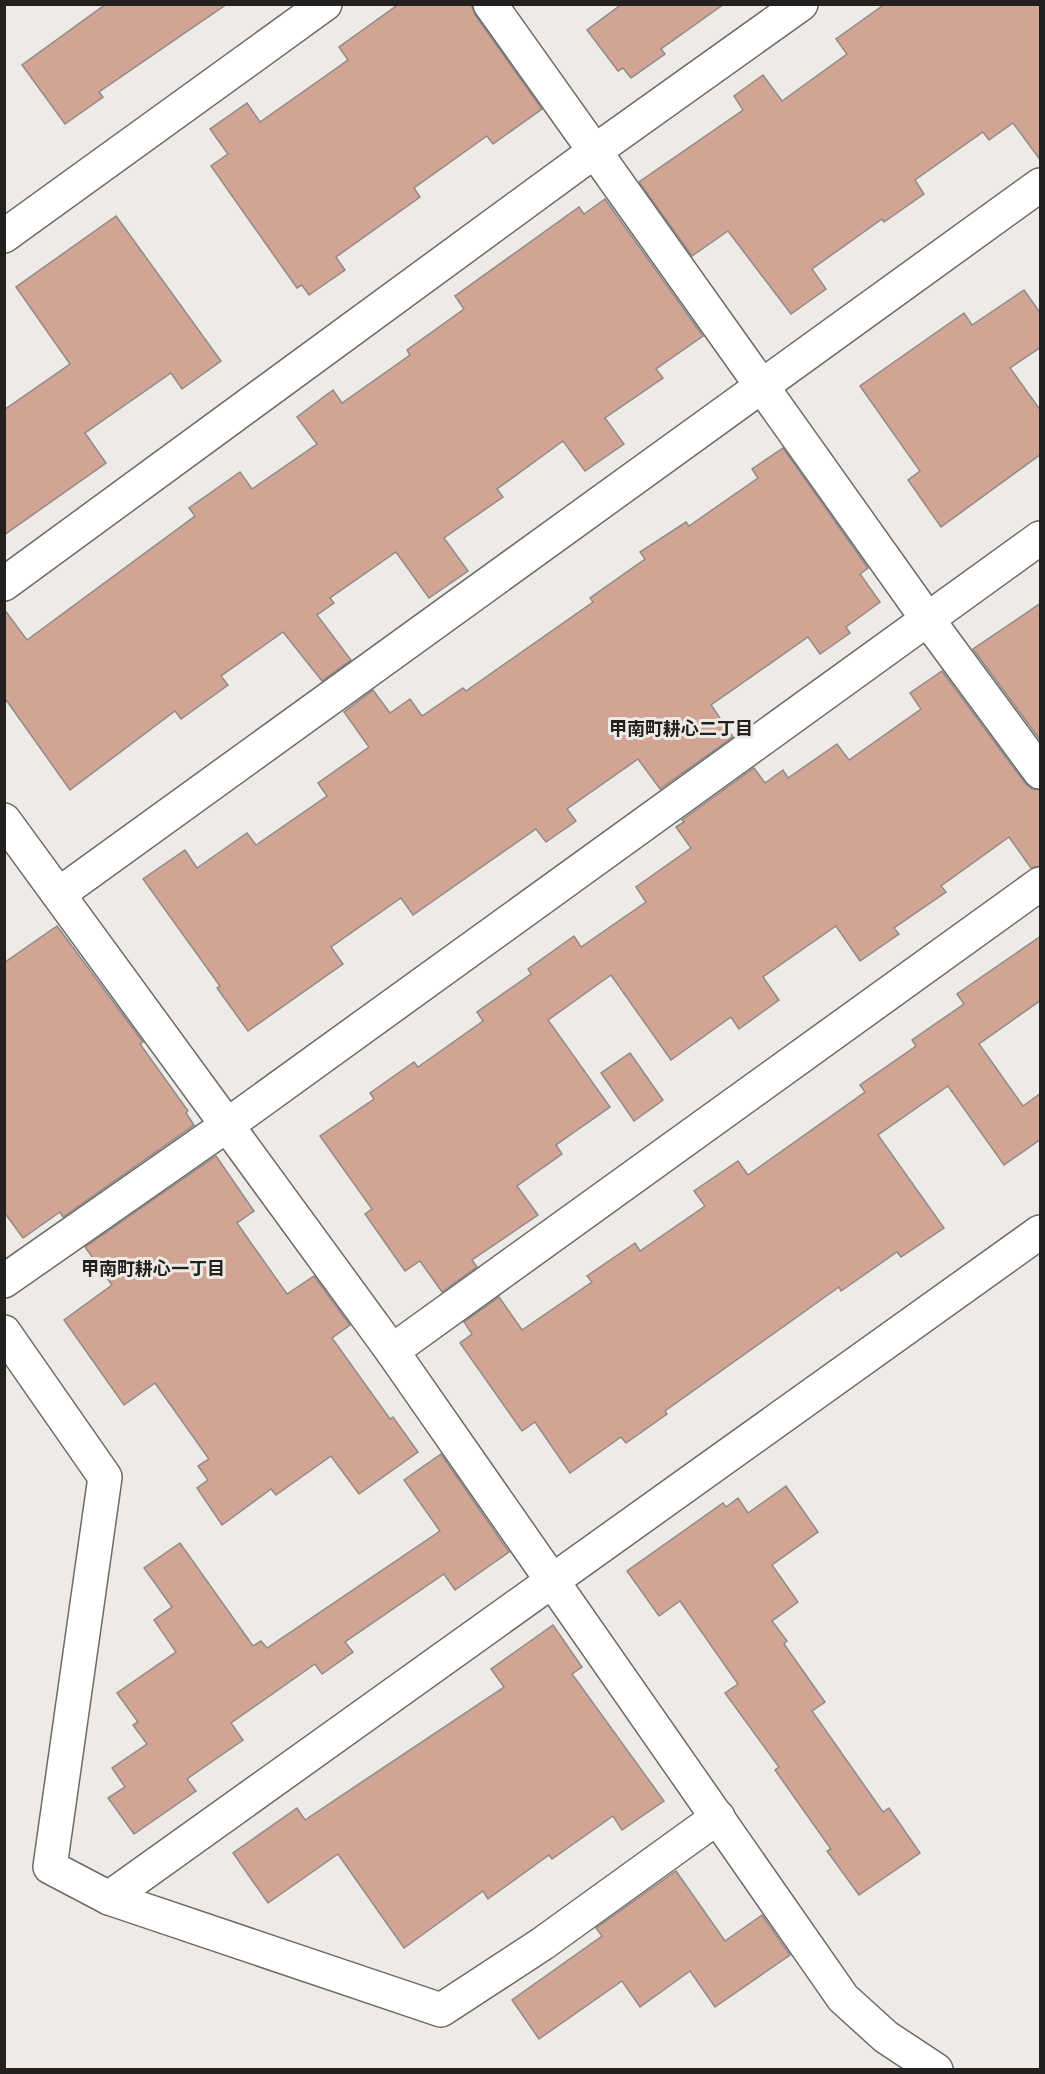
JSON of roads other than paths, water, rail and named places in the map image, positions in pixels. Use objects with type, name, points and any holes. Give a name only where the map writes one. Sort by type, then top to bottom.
[{"type":"street","points":[[4,236],[325,4]]},
{"type":"street","points":[[490,4],[928,620],[1041,772]]},
{"type":"street","points":[[4,584],[801,4]]},
{"type":"street","points":[[59,894],[1041,185]]},
{"type":"street","points":[[4,1281],[226,1126],[1041,538]]},
{"type":"street","points":[[4,820],[392,1351],[843,1998],[886,2037],[936,2070]]},
{"type":"street","points":[[392,1351],[1041,884]]},
{"type":"street","points":[[109,1898],[1041,1232]]},
{"type":"street","points":[[4,1332],[105,1477],[50,1868],[109,1898],[441,2010],[542,1944],[718,1817]]},
{"type":"district","name":"甲南町耕心二丁目","points":[[681,729]]},
{"type":"district","name":"甲南町耕心一丁目","points":[[153,1269]]}]
